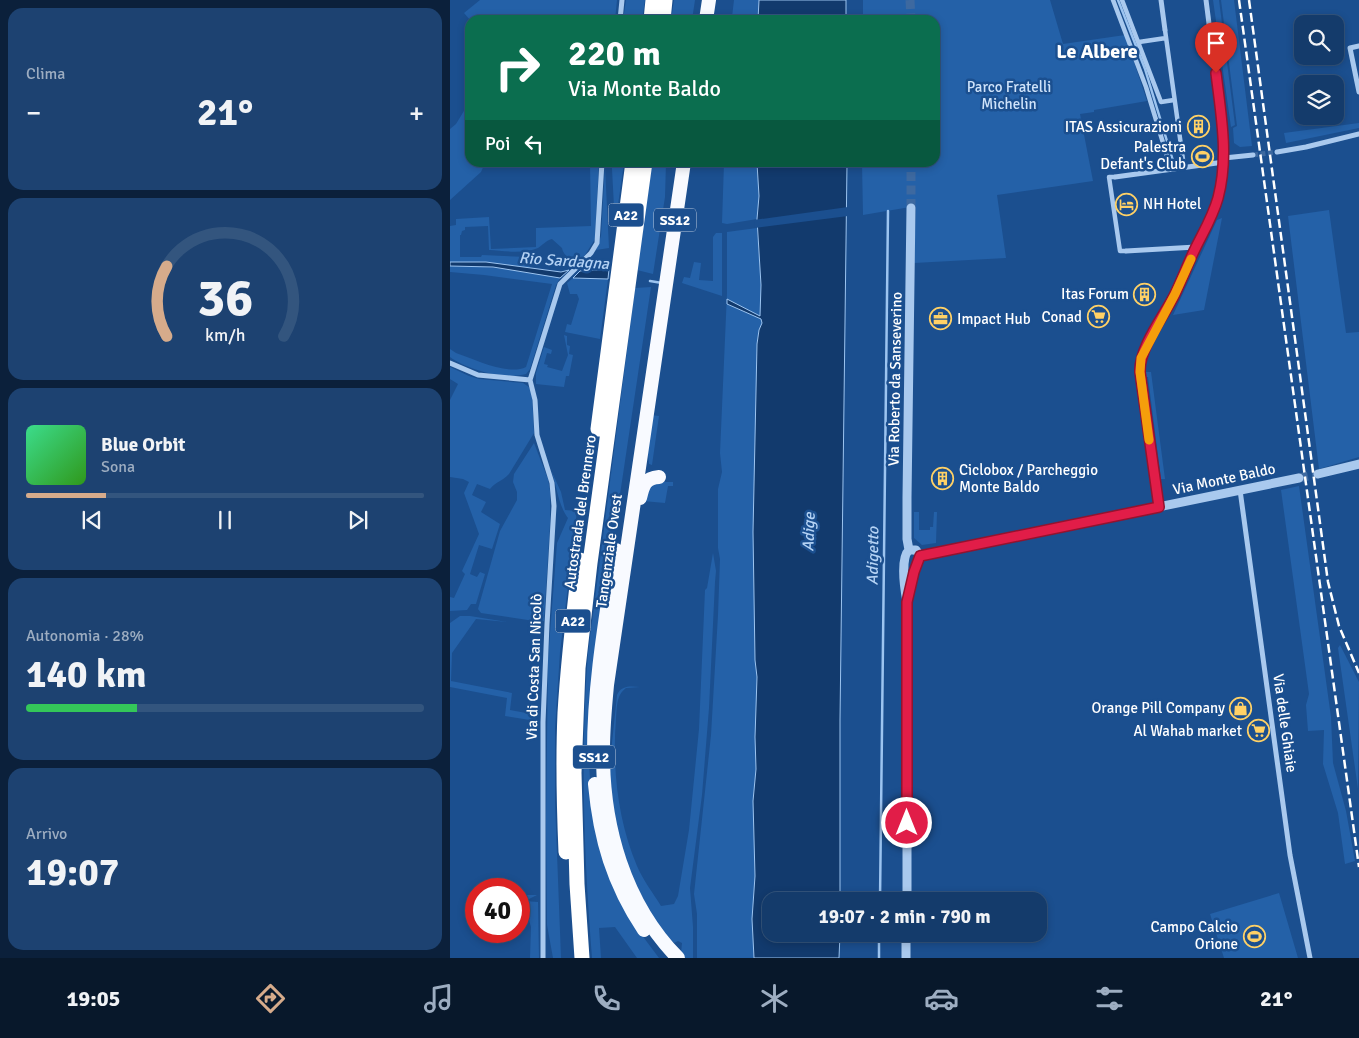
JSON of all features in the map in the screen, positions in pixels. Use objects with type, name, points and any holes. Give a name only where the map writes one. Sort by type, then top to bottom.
[{"type":"highway","points":[[652,15],[653,0]]},
{"type":"highway","points":[[663,15],[665,0]]},
{"type":"highway","points":[[697,15],[699,0]]},
{"type":"highway","points":[[707,15],[709,0]]},
{"type":"highway","name":"Autostrada del Brennero","points":[[582,958],[577,884],[574,773],[578,668],[623,287],[633,167]]},
{"type":"highway","name":"Autostrada del Brennero","points":[[625,268],[644,167]]},
{"type":"highway","name":"Tangenziale Ovest","points":[[673,957],[646,917],[628,884],[615,850],[603,773],[602,750],[607,685],[625,559],[674,167]]},
{"type":"highway","name":"Tangenziale Ovest","points":[[673,957],[647,935],[632,912],[615,878],[603,841],[598,810],[594,770],[594,726],[603,635],[661,282],[683,167]]},
{"type":"highway","name":"Autostrada del Brennero","points":[[572,958],[566,874],[564,768],[567,678],[580,559],[623,287]]},
{"type":"highway","points":[[625,559],[633,544],[642,487],[648,479],[659,477]]},
{"type":"street","points":[[620,15],[622,0]]},
{"type":"street","points":[[1113,0],[1149,95],[1170,169]]},
{"type":"street","points":[[1122,0],[1160,102],[1174,100]]},
{"type":"street","points":[[1161,0],[1184,167]]},
{"type":"street","points":[[1159,507],[1140,362],[1209,222],[1217,200],[1224,160],[1223,128],[1206,0]]},
{"type":"street","points":[[1139,42],[1166,38]]},
{"type":"street","points":[[1359,46],[1350,48],[1359,92]]},
{"type":"street","points":[[1277,152],[1359,134]]},
{"type":"street","points":[[1196,246],[1120,251],[1109,177],[1253,155]]},
{"type":"street","name":"Via di Costa San Nicolò","points":[[543,958],[543,722],[554,506],[552,482],[536,435],[534,400],[530,380],[560,284],[591,253],[597,243],[602,167]]},
{"type":"street","name":"Via Roberto da Sanseverino","points":[[907,892],[907,602],[905,555],[909,550],[907,539],[907,498],[911,208]]},
{"type":"street","points":[[450,364],[478,375],[530,380]]},
{"type":"street","points":[[1318,474],[1359,464]]},
{"type":"street","name":"Via Monte Baldo","points":[[920,558],[1299,478]]},
{"type":"street","name":"Via delle Ghiaie","points":[[1240,490],[1290,856],[1310,958]]},
{"type":"street","points":[[905,559],[908,563],[912,564],[920,558],[916,550],[909,550]]},
{"type":"street","name":"Via Roberto da Sanseverino","points":[[907,602],[914,572],[920,558]]},
{"type":"street","points":[[906,942],[906,958]]},
{"type":"green space","points":[[480,0],[617,0],[616,15],[466,15],[464,13]]},
{"type":"green space","points":[[626,0],[645,0],[643,15],[624,15]]},
{"type":"green space","points":[[674,0],[695,0],[693,15],[672,15]]},
{"type":"green space","points":[[734,0],[759,0],[758,15],[732,15]]},
{"type":"green space","name":"Parco Fratelli Michelin","points":[[863,0],[1050,0],[1063,44],[1125,35],[1147,101],[1080,114],[1093,181],[997,195],[1006,258],[914,263],[916,206],[863,215],[862,167],[940,167],[940,15],[863,15]]},
{"type":"green space","points":[[1213,0],[1219,0],[1235,125],[1231,127]]},
{"type":"green space","points":[[1221,0],[1234,0],[1252,146],[1240,147],[1234,143],[1233,128],[1237,126]]},
{"type":"green space","points":[[465,109],[465,167],[483,167],[481,172],[450,200],[450,129],[456,124]]},
{"type":"green space","points":[[1359,123],[1359,128],[1286,143],[1284,133]]},
{"type":"green space","points":[[590,167],[599,167],[595,239],[585,255],[576,263],[552,239],[538,248],[527,251],[489,250],[488,226],[465,227],[465,230],[460,235],[460,257],[481,257],[482,255],[527,257],[530,268],[486,262],[450,262],[450,226],[456,225],[456,219],[489,217],[491,249],[536,247],[536,228],[591,226]]},
{"type":"green space","points":[[605,167],[609,248],[596,250],[601,236]]},
{"type":"green space","points":[[612,167],[623,167],[615,226]]},
{"type":"green space","points":[[651,167],[666,167],[665,197],[653,274],[637,270]]},
{"type":"green space","points":[[724,167],[757,167],[759,196],[757,219],[727,224],[722,223]]},
{"type":"green space","points":[[1329,210],[1346,333],[1359,332],[1359,457],[1319,469],[1288,216]]},
{"type":"green space","points":[[1222,218],[1204,310],[1173,315],[1217,220]]},
{"type":"green space","points":[[757,228],[762,324],[757,344],[753,527],[755,660],[757,677],[756,769],[753,801],[755,876],[752,919],[754,958],[697,958],[697,914],[694,894],[711,735],[718,615],[720,559],[718,548],[718,489],[722,472],[720,453],[727,293],[727,232]]},
{"type":"green space","points":[[716,233],[722,233],[722,296],[682,283],[684,277],[690,278],[694,262],[701,263],[699,280],[713,281],[713,237]]},
{"type":"green space","points":[[462,265],[526,271],[560,278],[556,285],[530,369],[526,374],[507,376],[476,370],[450,357],[450,349],[456,353],[501,368],[519,369],[526,367],[552,284],[450,272],[450,266]]},
{"type":"green space","points":[[573,278],[608,279],[600,339],[565,332],[567,324],[571,325],[579,299],[577,294],[570,294],[567,283]]},
{"type":"green space","points":[[651,287],[589,714],[589,763],[591,794],[641,934],[659,958],[637,958],[615,927],[599,928],[601,958],[592,958],[584,805],[584,729],[588,653],[635,288]]},
{"type":"green space","points":[[564,335],[567,336],[567,345],[570,346],[569,354],[573,355],[569,376],[566,376],[564,387],[536,384],[536,373],[544,347],[552,350],[551,354],[547,353],[544,364],[548,365],[547,367],[562,371],[568,355]]},
{"type":"green space","points":[[450,367],[479,379],[523,383],[529,387],[532,393],[534,433],[507,476],[490,489],[477,484],[472,495],[486,502],[481,512],[500,524],[492,549],[479,545],[470,574],[477,577],[480,572],[485,574],[476,604],[471,604],[467,610],[450,611],[450,597],[454,598],[465,574],[462,571],[479,534],[464,493],[469,482],[450,477],[450,400],[458,384],[450,379]]},
{"type":"green space","points":[[1145,372],[1151,372],[1165,479],[1161,479],[1148,377],[1146,377]]},
{"type":"green space","points":[[651,415],[659,416],[652,465],[649,464],[647,443]]},
{"type":"green space","points":[[534,443],[548,479],[550,491],[550,524],[544,621],[541,622],[481,613],[478,609],[500,531],[517,500],[517,492],[513,482],[514,474]]},
{"type":"green space","points":[[551,470],[561,492],[565,510],[577,511],[560,652],[555,729],[555,801],[561,958],[553,958],[547,925],[548,659],[557,543],[568,518],[560,501]]},
{"type":"green space","points":[[657,482],[673,482],[673,486],[668,486],[665,503],[643,501],[644,490]]},
{"type":"green space","points":[[1299,486],[1331,717],[1333,763],[1346,811],[1355,861],[1345,864],[1338,813],[1323,764],[1324,730],[1308,731],[1306,705],[1309,694],[1281,490]]},
{"type":"green space","points":[[914,512],[919,512],[919,530],[930,530],[930,527],[933,527],[934,512],[937,512],[936,543],[922,545],[914,538]]},
{"type":"green space","points":[[713,553],[716,571],[709,708],[702,795],[690,888],[693,958],[685,958],[681,953],[682,943],[678,941],[674,943],[655,922],[622,858],[608,781],[617,695],[621,689],[630,686],[640,687],[626,688],[620,694],[618,702],[615,757],[618,794],[625,831],[639,871],[661,906],[674,904],[678,896],[689,830],[699,729],[705,590],[707,588]]},
{"type":"green space","points":[[460,616],[507,622],[476,619],[452,653],[451,681],[512,693],[510,710],[537,715],[536,721],[505,716],[507,698],[450,687],[450,623]]},
{"type":"green space","points":[[1340,645],[1359,682],[1358,789],[1338,648]]},
{"type":"green space","name":"Campo Calcio Orione","points":[[1279,893],[1298,958],[1224,958],[1210,914]]},
{"type":"green space","points":[[530,901],[538,902],[539,958],[530,958]]},
{"type":"water","points":[[759,0],[846,0],[846,15],[758,15]]},
{"type":"water","name":"Adige","points":[[757,167],[847,167],[840,720],[840,892],[762,892],[762,942],[840,942],[839,958],[754,958],[752,919],[755,876],[753,801],[756,769],[757,677],[755,660],[753,532],[757,344],[762,323],[761,319],[727,304],[727,299],[760,316],[761,285],[757,219],[759,196]]},
{"type":"water","points":[[450,262],[486,262],[561,272],[569,270],[560,278],[493,267],[450,266]]},
{"type":"water","points":[[609,269],[608,279],[573,278],[580,271]]},
{"type":"pier","points":[[848,207],[848,216],[755,228],[754,220]]},
{"type":"waterway","points":[[1118,0],[1145,69],[1174,164]]},
{"type":"waterway","name":"Adigetto","points":[[880,892],[888,211]]},
{"type":"waterway","name":"Rio Sardagna","points":[[650,281],[662,283]]},
{"type":"waterway","name":"Adigetto","points":[[879,942],[879,958]]},
{"type":"tunnel","points":[[910,0],[911,15]]},
{"type":"tunnel","points":[[1253,155],[1277,152]]},
{"type":"tunnel","points":[[911,167],[911,208]]},
{"type":"tunnel","points":[[1299,478],[1318,474]]},
{"type":"railway","points":[[1239,0],[1359,867]]},
{"type":"railway","points":[[1249,0],[1328,582],[1339,626],[1359,673]]},
{"type":"slow traffic","points":[[1149,440],[1140,372],[1141,358],[1191,259]]},
{"type":"place","name":"ITAS Assicurazioni","points":[[1198,127]]},
{"type":"place","name":"Palestra Defant's Club","points":[[1202,156]]},
{"type":"place","name":"NH Hotel","points":[[1127,204]]},
{"type":"place","name":"Itas Forum","points":[[1145,294]]},
{"type":"place","name":"Conad","points":[[1098,317]]},
{"type":"place","name":"Impact Hub","points":[[941,319]]},
{"type":"place","name":"Ciclobox / Parcheggio Monte Baldo","points":[[943,479]]},
{"type":"place","name":"Orange Pill Company","points":[[1241,708]]},
{"type":"place","name":"Al Wahab market","points":[[1258,731]]},
{"type":"place","name":"Campo Calcio Orione","points":[[1254,936]]},
{"type":"district","name":"Le Albere","points":[[1097,51]]},
{"type":"route","points":[[907,823],[907,602],[920,556],[1159,507],[1140,362],[1145,349],[1175,294],[1196,246],[1209,222],[1217,200],[1222,177],[1224,152],[1216,73]]}]
